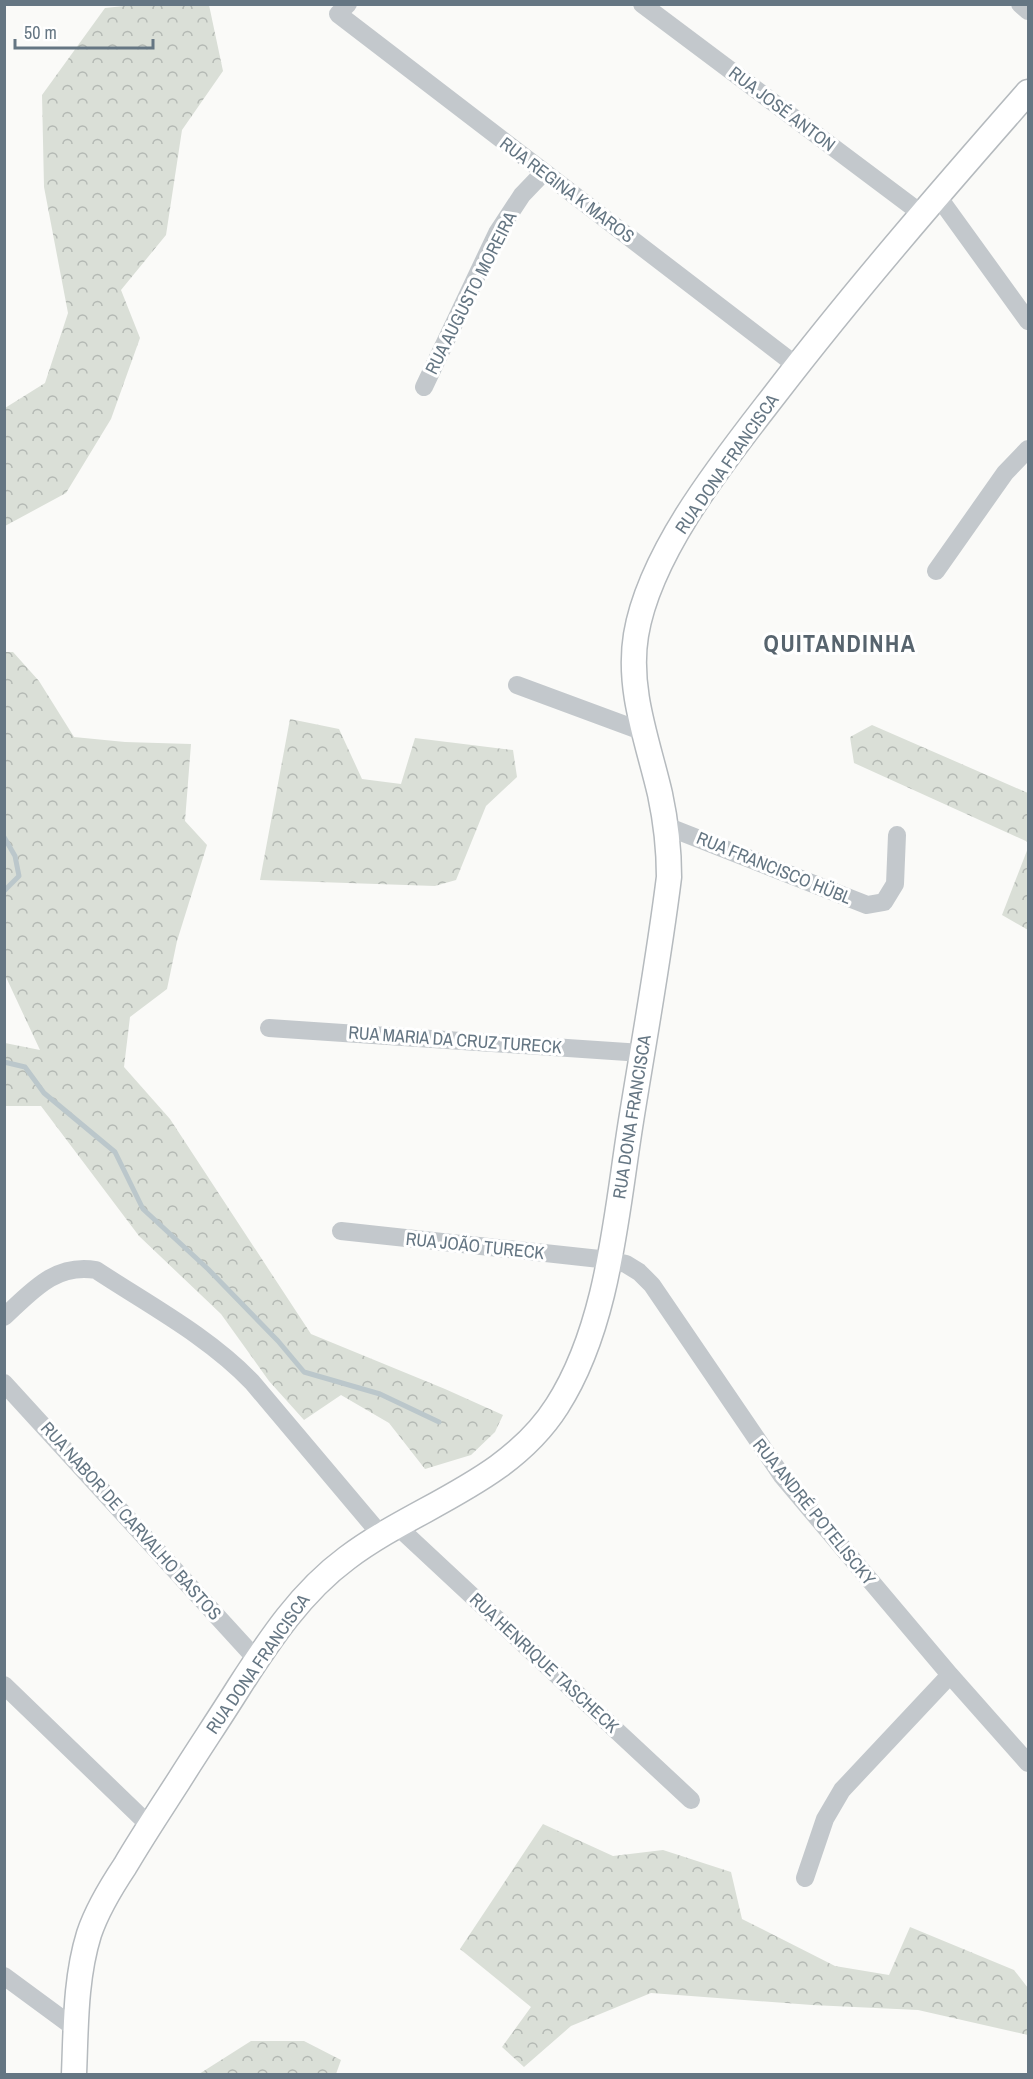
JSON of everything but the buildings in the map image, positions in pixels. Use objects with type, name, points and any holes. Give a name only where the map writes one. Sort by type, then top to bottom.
[{"type":"main road","name":"RUA DONA FRANCISCA","points":[[74,2074],[81,1972],[90,1933],[114,1884],[150,1825],[287,1617],[314,1586],[343,1561],[389,1530],[472,1485],[519,1450],[539,1430],[567,1389],[593,1325],[609,1260],[669,877],[666,826],[638,705],[634,659],[639,625],[651,588],[663,560],[693,508],[738,443],[797,366],[937,195],[1029,92]]},
{"type":"street","name":"RUA JOSÉ ANTON","points":[[642,4],[922,214]]},
{"type":"street","points":[[1020,4],[1029,11]]},
{"type":"street","name":"RUA REGINA K MAROS","points":[[343,9],[544,172],[797,366]]},
{"type":"street","name":"RUA AUGUSTO MOREIRA","points":[[424,387],[497,233],[522,195],[544,172]]},
{"type":"street","points":[[937,195],[1029,321]]},
{"type":"street","points":[[936,571],[1005,473],[1029,449]]},
{"type":"street","points":[[517,685],[644,732]]},
{"type":"street","name":"RUA FRANCISCO HÜBL","points":[[666,826],[867,905],[884,902],[894,884],[897,835]]},
{"type":"street","name":"RUA MARIA DA CRUZ TURECK","points":[[269,1028],[642,1053]]},
{"type":"street","name":"RUA JOÃO TURECK","points":[[341,1231],[609,1260]]},
{"type":"street","name":"RUA ANDRÉ POTELISCKY","points":[[609,1260],[626,1264],[639,1272],[652,1285],[782,1476],[950,1675],[1029,1763]]},
{"type":"street","name":"RUA HENRIQUE TASCHECK","points":[[4,1317],[49,1278],[65,1270],[81,1268],[96,1270],[208,1344],[235,1364],[389,1530],[691,1800]]},
{"type":"street","name":"RUA NABOR DE CARVALHO BASTOS","points":[[4,1383],[257,1660]]},
{"type":"street","points":[[805,1878],[825,1819],[842,1790],[950,1675]]},
{"type":"street","points":[[4,1685],[150,1825]]},
{"type":"street","points":[[4,1976],[76,2029]]},
{"type":"green space","points":[[143,4],[209,5],[223,71],[182,130],[166,235],[121,290],[140,338],[111,419],[66,493],[5,526],[5,408],[45,383],[68,313],[44,187],[42,95],[105,8]]},
{"type":"green space","points":[[5,652],[13,652],[39,681],[74,737],[125,742],[191,744],[185,821],[207,845],[177,941],[167,989],[130,1017],[124,1067],[170,1119],[311,1334],[503,1415],[495,1432],[471,1455],[425,1469],[389,1423],[341,1395],[304,1420],[269,1381],[221,1314],[139,1236],[41,1106],[5,1106],[5,1043],[40,1050],[5,975]]},
{"type":"green space","points":[[290,719],[339,729],[362,779],[401,784],[415,738],[513,750],[517,777],[486,806],[456,880],[435,886],[260,880]]},
{"type":"green space","points":[[872,725],[1028,793],[1028,842],[854,763],[850,737]]},
{"type":"green space","points":[[1028,848],[1028,930],[1002,915]]},
{"type":"green space","points":[[543,1824],[613,1856],[663,1850],[731,1872],[742,1919],[835,1966],[889,1975],[910,1927],[1014,1970],[1028,1988],[1028,2035],[918,2010],[651,1993],[571,2026],[524,2067],[502,2047],[531,2007],[460,1949]]},
{"type":"green space","points":[[251,2041],[304,2041],[341,2060],[336,2074],[199,2074]]},
{"type":"waterway","points":[[4,837],[15,856],[19,876],[4,891]]},
{"type":"waterway","points":[[4,1062],[25,1067],[44,1093],[115,1152],[143,1209],[208,1269],[278,1341],[304,1372],[380,1394],[439,1422]]},
{"type":"district","name":"QUITANDINHA","points":[[840,644]]}]
